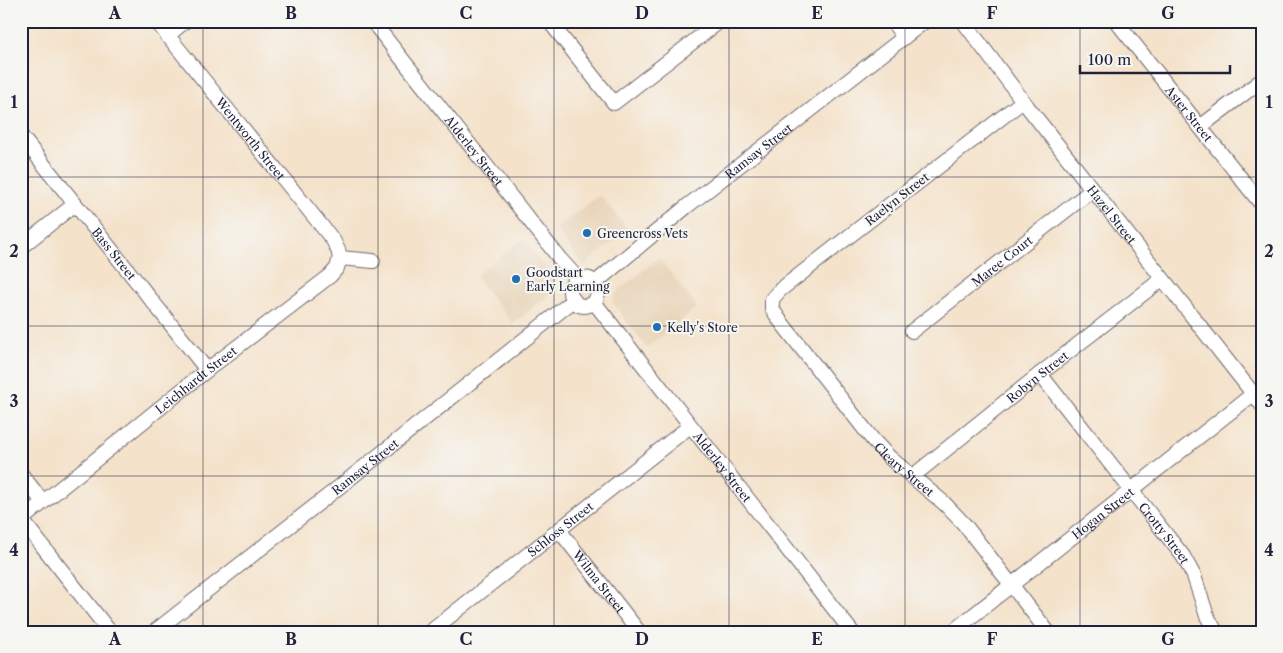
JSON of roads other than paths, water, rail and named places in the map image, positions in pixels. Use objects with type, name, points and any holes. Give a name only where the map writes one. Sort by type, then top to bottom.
[{"type":"street","name":"Wentworth Street","points":[[156,21],[333,240],[340,258]]},
{"type":"street","points":[[167,36],[185,21]]},
{"type":"street","name":"Alderley Street","points":[[372,21],[560,259],[578,279]]},
{"type":"street","points":[[550,21],[615,110],[718,22]]},
{"type":"street","points":[[892,21],[904,37]]},
{"type":"street","name":"Ramsay Street","points":[[595,283],[679,213],[924,21]]},
{"type":"street","name":"Hazel Street","points":[[963,21],[1092,190],[1258,400]]},
{"type":"street","name":"Aster Street","points":[[1123,23],[1200,127],[1262,205]]},
{"type":"street","points":[[1200,127],[1262,80]]},
{"type":"street","name":"Raelyn Street","points":[[772,299],[780,290],[1023,101]]},
{"type":"street","name":"Bass Street","points":[[21,136],[207,370]]},
{"type":"street","name":"Maree Court","points":[[912,331],[1092,190]]},
{"type":"street","points":[[21,247],[74,204]]},
{"type":"street","points":[[340,258],[372,261]]},
{"type":"street","name":"Leichhardt Street","points":[[21,520],[207,370],[330,276],[337,268],[340,258]]},
{"type":"street","points":[[587,278],[595,283],[598,293],[594,302],[583,306],[571,296],[571,287],[578,279],[587,278]]},
{"type":"street","name":"Robyn Street","points":[[913,476],[1162,279]]},
{"type":"street","name":"Cleary Street","points":[[772,299],[772,308],[778,318],[873,440],[890,458],[944,503],[964,524],[1048,632]]},
{"type":"street","name":"Ramsay Street","points":[[154,632],[574,300]]},
{"type":"street","name":"Alderley Street","points":[[594,302],[852,632]]},
{"type":"street","name":"Crotty Street","points":[[1040,374],[1183,556],[1194,576],[1207,616],[1216,632]]},
{"type":"street","name":"Hogan Street","points":[[952,632],[1131,490],[1258,400]]},
{"type":"street","name":"Schloss Street","points":[[430,632],[690,426]]},
{"type":"street","points":[[21,474],[43,502]]},
{"type":"street","points":[[21,520],[110,632]]},
{"type":"street","name":"Wilma Street","points":[[560,530],[639,632]]},
{"type":"place","name":"Greencross Vets","points":[[587,233]]},
{"type":"place","name":"Goodstart Early Learning","points":[[516,279]]},
{"type":"place","name":"Kelly's Store","points":[[657,327]]}]
